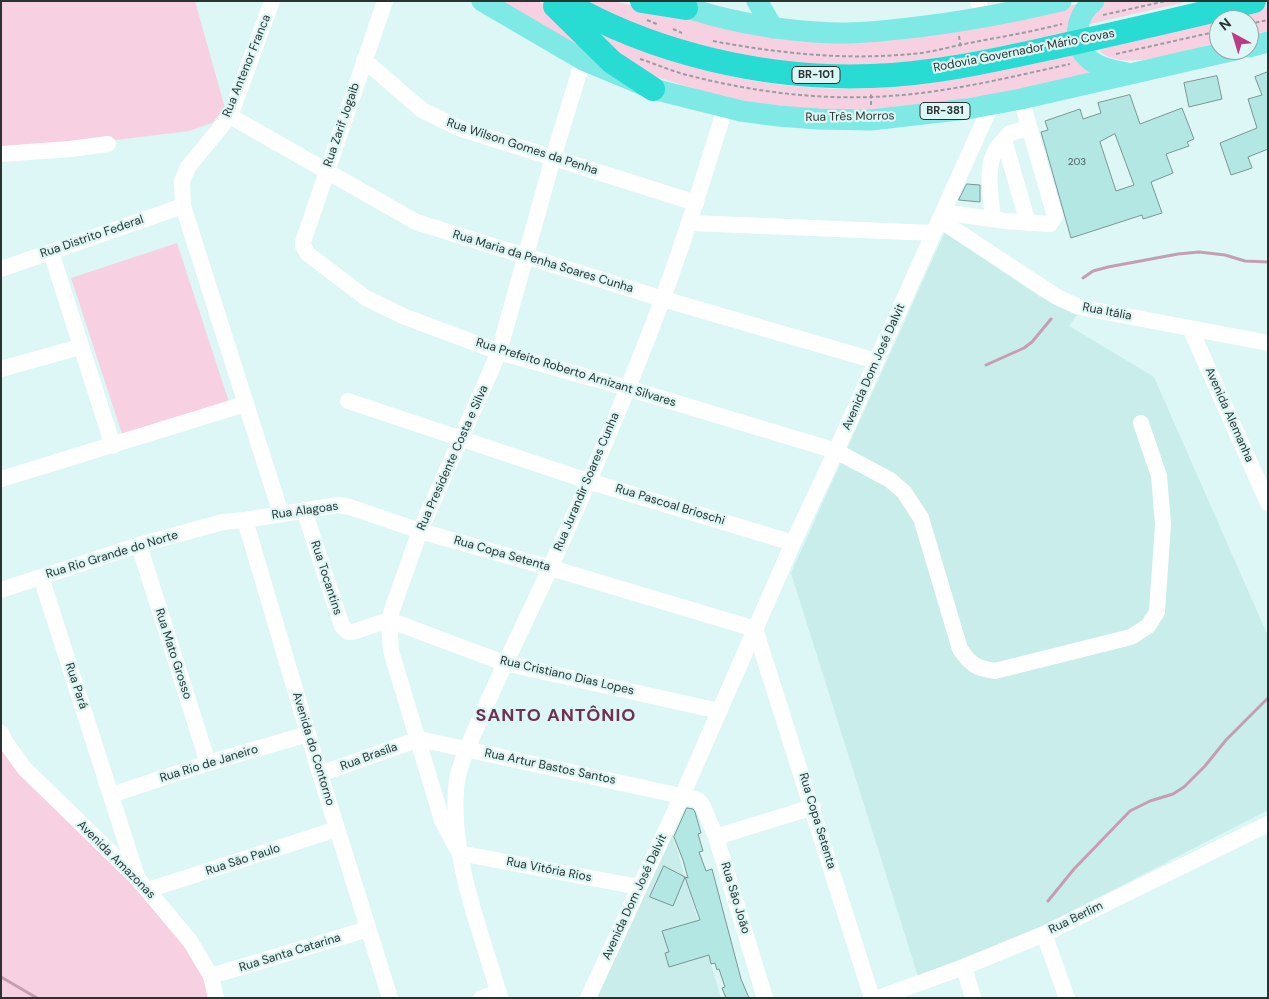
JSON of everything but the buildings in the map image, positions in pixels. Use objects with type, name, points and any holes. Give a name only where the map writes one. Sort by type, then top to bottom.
[{"type":"highway","points":[[550,1],[612,62],[653,88]]},
{"type":"highway","name":"Rodovia Governador Mário Covas","points":[[563,1],[586,15],[622,32],[692,55],[786,73],[847,76],[894,75],[950,68],[1078,42],[1254,1]]},
{"type":"highway","points":[[642,1],[677,4]]},
{"type":"main road","name":"Rua Três Morros","points":[[482,1],[583,60],[653,88],[725,108],[778,116],[871,120],[967,109],[1021,99],[1209,56]]},
{"type":"main road","points":[[737,22],[755,1],[773,28]]},
{"type":"main road","points":[[677,4],[737,22],[773,28],[835,33],[872,32],[980,9],[1061,1]]},
{"type":"main road","points":[[1094,1],[1085,8],[1079,20],[1077,30],[1078,42],[1082,51],[1089,60],[1102,68],[1130,74]]},
{"type":"street","name":"Rua Antenor Franca","points":[[272,1],[230,116],[188,167],[182,181],[183,206],[281,514]]},
{"type":"street","name":"Rua Zarif Jogaib","points":[[305,250],[303,242],[326,170],[385,1]]},
{"type":"street","name":"Rua Wilson Gomes da Penha","points":[[364,60],[422,110],[439,120],[696,203]]},
{"type":"street","name":"Rua Presidente Costa e Silva","points":[[459,853],[442,820],[391,651],[390,620],[393,606],[420,531],[462,440],[499,352],[553,158],[583,60]]},
{"type":"street","points":[[690,223],[993,220],[1050,224],[1055,216],[1021,99]]},
{"type":"street","name":"Avenida Dom José Dalvit","points":[[588,998],[682,796],[793,542],[836,451],[991,105]]},
{"type":"street","name":"Rua Jurandir Soares Cunha","points":[[459,853],[455,806],[456,786],[467,748],[504,662],[551,568],[627,388],[663,298],[690,223],[725,108]]},
{"type":"street","name":"Rua Maria da Penha Soares Cunha","points":[[230,116],[411,220],[663,298],[876,361]]},
{"type":"street","points":[[993,220],[990,168],[993,154],[997,146],[1010,133],[1029,128]]},
{"type":"street","points":[[1004,140],[1028,223]]},
{"type":"street","points":[[1,154],[70,150],[108,144]]},
{"type":"street","name":"Rua Distrito Federal","points":[[1,269],[183,206]]},
{"type":"street","name":"Rua Itália","points":[[939,222],[1049,292],[1079,307],[1268,343]]},
{"type":"street","name":"Rua Prefeito Roberto Arnizant Silvares","points":[[305,250],[366,298],[403,316],[499,352],[627,388],[836,451],[890,480],[904,492],[921,518],[960,649],[970,663],[981,669],[995,671],[1131,637],[1148,626],[1157,612],[1162,514],[1159,476],[1142,423]]},
{"type":"street","points":[[51,252],[113,446]]},
{"type":"street","name":"Avenida Alemanha","points":[[1190,328],[1268,503]]},
{"type":"street","points":[[1,370],[80,346]]},
{"type":"street","name":"Rua Pascoal Brioschi","points":[[348,401],[588,481],[793,542]]},
{"type":"street","points":[[1,479],[245,404]]},
{"type":"street","name":"Rua Alagoas","points":[[245,520],[338,505],[350,506],[420,531]]},
{"type":"street","name":"Rua Tocantins","points":[[304,510],[342,626],[348,632],[354,632],[390,620]]},
{"type":"street","name":"Rua Rio Grande do Norte","points":[[1,590],[139,545],[223,522],[245,520]]},
{"type":"street","name":"Avenida do Contorno","points":[[245,520],[320,774],[390,998]]},
{"type":"street","name":"Rua Copa Setenta","points":[[420,531],[755,628],[872,998]]},
{"type":"street","name":"Rua Mato Grosso","points":[[139,545],[208,763]]},
{"type":"street","name":"Rua Pará","points":[[41,576],[111,795],[143,884]]},
{"type":"street","name":"Rua Cristiano Dias Lopes","points":[[390,620],[504,662],[719,711]]},
{"type":"street","name":"Avenida Amazonas","points":[[1,733],[25,769],[143,884],[190,941],[212,976],[216,998]]},
{"type":"street","name":"Rua Rio de Janeiro","points":[[111,795],[208,763],[308,734]]},
{"type":"street","name":"Rua Artur Bastos Santos","points":[[419,739],[682,796]]},
{"type":"street","name":"Rua Brasíla","points":[[320,774],[419,739]]},
{"type":"street","name":"Rua São João","points":[[682,796],[700,801],[716,837],[765,998]]},
{"type":"street","points":[[716,837],[813,807]]},
{"type":"street","name":"Rua Berlim","points":[[878,998],[964,967],[1044,934],[1268,824]]},
{"type":"street","name":"Rua São Paulo","points":[[143,884],[337,830]]},
{"type":"street","points":[[459,853],[462,871],[500,995],[481,998]]},
{"type":"street","name":"Rua Vitória Rios","points":[[459,853],[639,887]]},
{"type":"street","name":"Rua Santa Catarina","points":[[212,976],[368,929]]},
{"type":"street","points":[[1044,934],[1067,998]]},
{"type":"street","points":[[964,967],[973,998]]},
{"type":"shaded area","points":[[1,1],[195,1],[225,108],[212,123],[189,131],[92,143],[1,151]]},
{"type":"shaded area","points":[[494,1],[538,1],[546,6],[600,60]]},
{"type":"shaded area","points":[[587,1],[613,1],[722,26],[962,30],[1082,3],[1069,31],[1066,33],[990,49],[914,61],[872,65],[830,65],[746,56],[705,47],[664,35]]},
{"type":"shaded area","points":[[1109,1],[1190,1],[1086,25],[1100,4]]},
{"type":"shaded area","points":[[1268,6],[1268,31],[1259,33],[1259,10],[1250,10]]},
{"type":"shaded area","points":[[1209,19],[1209,45],[1165,56],[1150,59],[1123,60],[1107,56],[1093,46]]},
{"type":"shaded area","points":[[578,24],[654,55],[692,67],[769,83],[808,87],[849,89],[890,87],[1074,54],[1097,75],[917,109],[817,111],[724,98],[644,73]]},
{"type":"shaded area","points":[[945,232],[1040,297],[1077,315],[1069,326],[1154,377],[1268,636],[1268,810],[1039,928],[918,976],[791,573]]},
{"type":"shaded area","points":[[177,243],[229,402],[123,437],[71,278]]},
{"type":"shaded area","points":[[1,742],[145,894],[203,968],[208,998],[1,998]]},
{"type":"shaded area","points":[[672,833],[721,998],[597,998]]},
{"type":"waterway","points":[[1083,278],[1093,271],[1108,267],[1199,252],[1225,255],[1245,261],[1268,262]]},
{"type":"waterway","points":[[986,365],[1024,348],[1032,342],[1051,319]]},
{"type":"waterway","points":[[1048,901],[1074,869],[1130,811],[1150,801],[1173,794],[1184,787],[1205,766],[1226,740],[1268,698]]},
{"type":"waterway","points":[[1,977],[37,998]]},
{"type":"district","name":"SANTO ANTÔNIO","points":[[556,716]]}]
